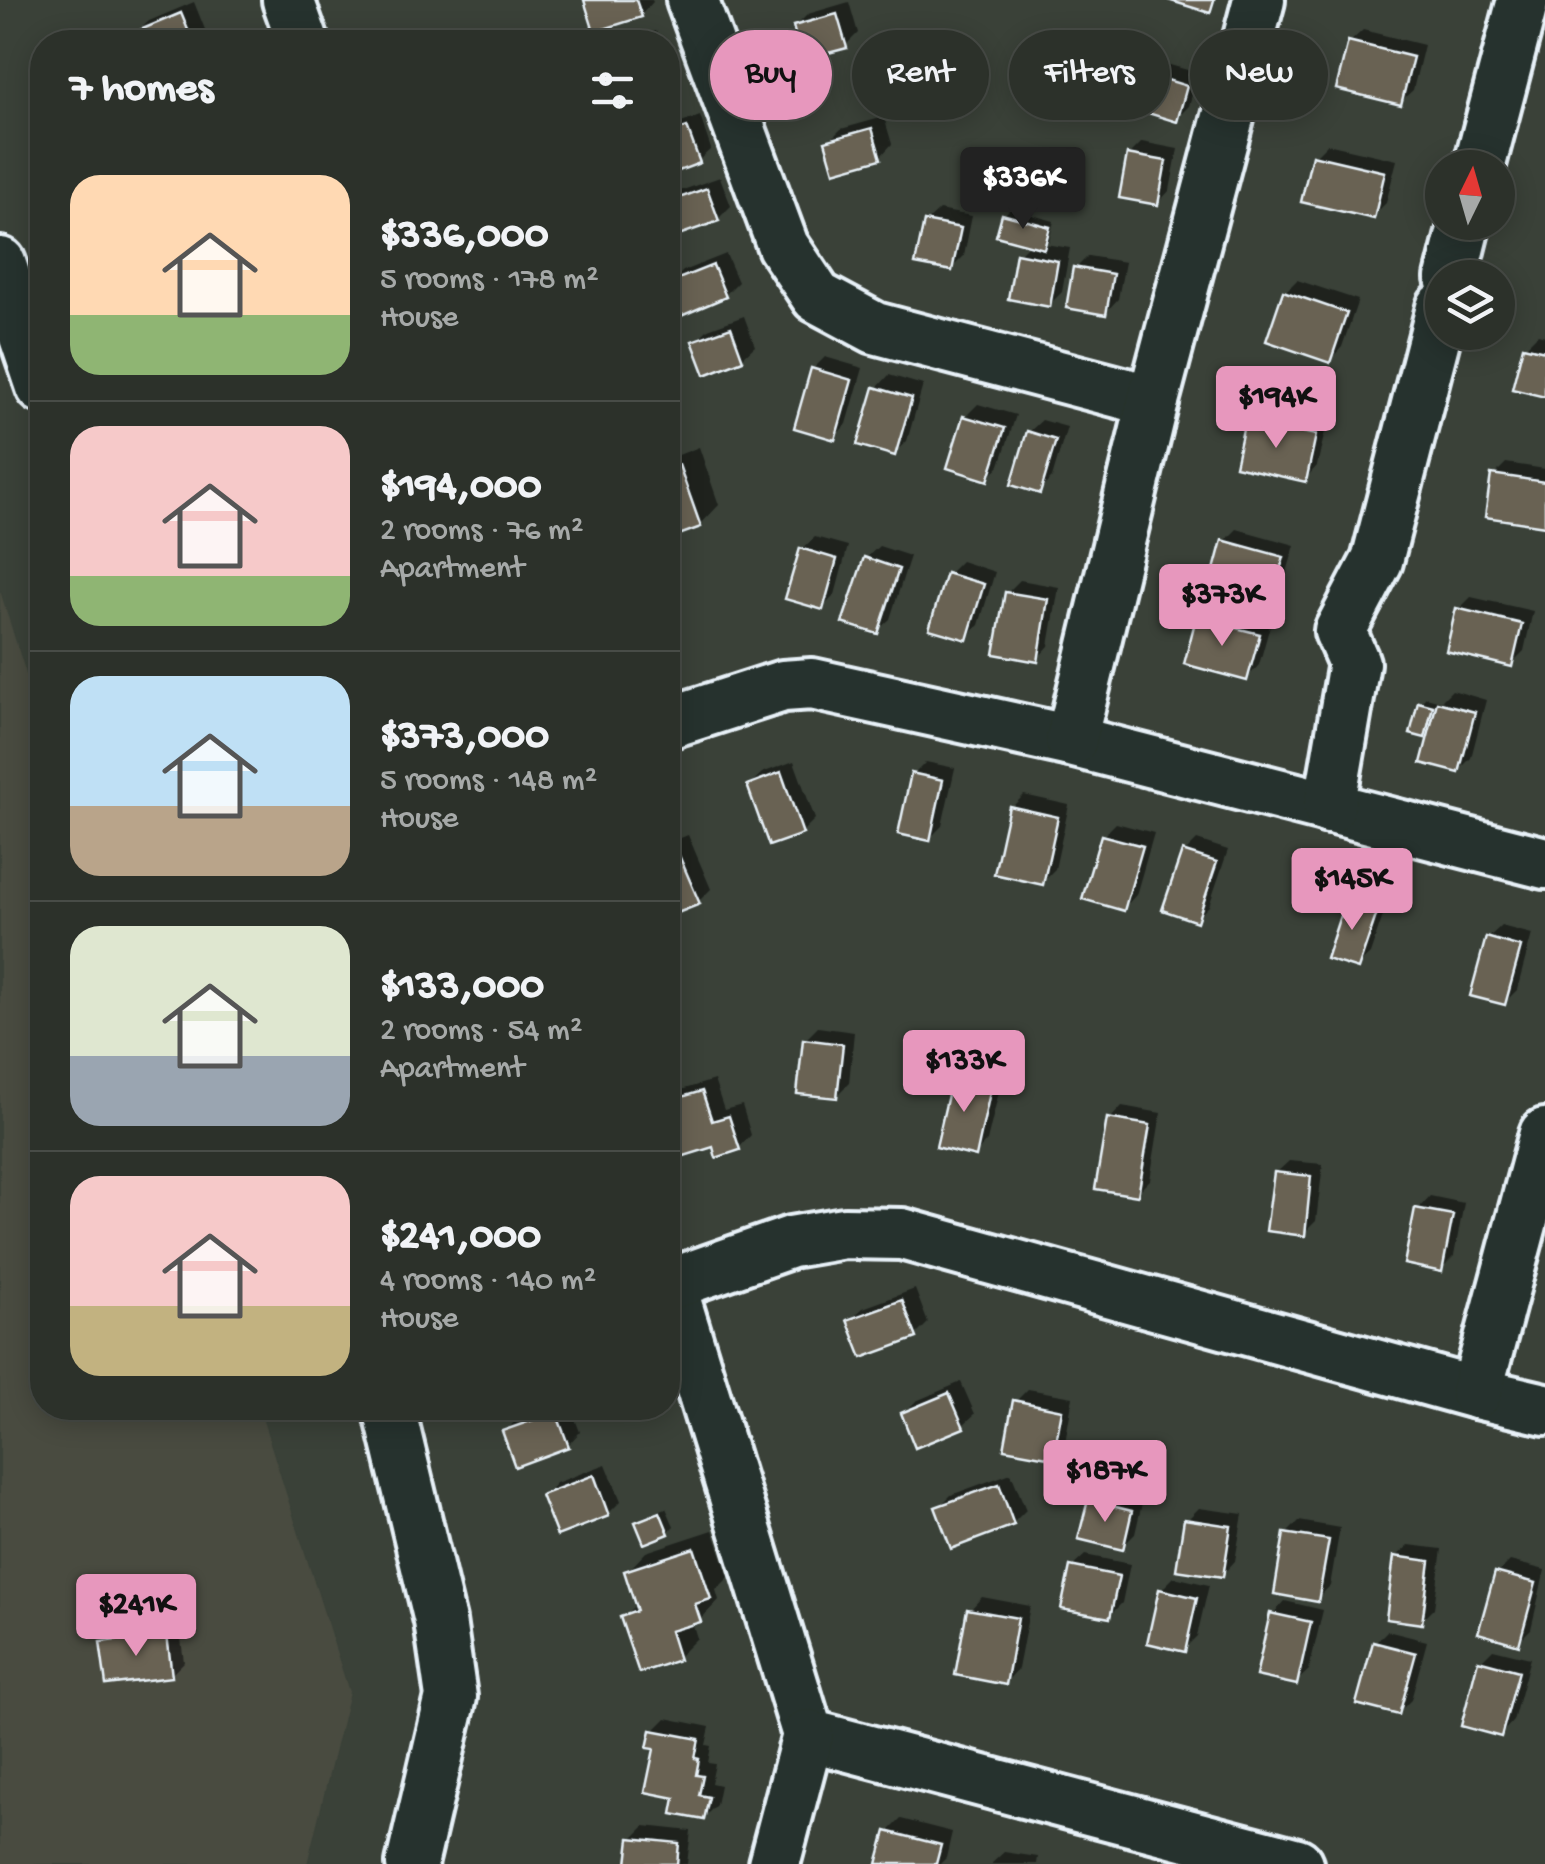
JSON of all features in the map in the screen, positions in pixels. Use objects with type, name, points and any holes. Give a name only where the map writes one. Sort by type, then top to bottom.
[{"type":"street","points":[[692,0],[783,246],[817,297],[875,328],[1153,401]]},
{"type":"street","points":[[1071,741],[1153,401],[1259,0]]},
{"type":"street","points":[[1484,150],[1523,0]]},
{"type":"street","points":[[0,263],[30,352]]},
{"type":"street","points":[[1329,808],[1354,664],[1340,632],[1377,560],[1431,350]]},
{"type":"street","points":[[680,719],[783,686],[812,684],[1071,741],[1545,863]]},
{"type":"street","points":[[1476,1392],[1545,1134]]},
{"type":"street","points":[[680,1281],[791,1242],[844,1233],[902,1234],[1545,1410]]},
{"type":"street","points":[[680,1321],[808,1736],[774,1864]]},
{"type":"street","points":[[392,1420],[440,1621],[452,1696],[412,1864]]},
{"type":"street","points":[[808,1736],[1297,1864]]},
{"type":"shaded area","points":[[0,591],[30,687],[30,1420],[263,1420],[349,1692],[307,1864],[0,1864]]},
{"type":"building","points":[[584,0],[636,0],[642,17],[593,30]]},
{"type":"building","points":[[1168,0],[1214,0],[1210,13]]},
{"type":"building","points":[[181,13],[188,30],[140,30]]},
{"type":"building","points":[[837,14],[847,48],[832,52],[832,30],[794,30],[793,26]]},
{"type":"building","points":[[1348,41],[1413,57],[1401,105],[1336,89]]},
{"type":"building","points":[[1170,81],[1187,86],[1177,122],[1170,120]]},
{"type":"building","points":[[687,127],[700,163],[680,170],[680,130]]},
{"type":"building","points":[[872,128],[881,159],[834,172],[825,141]]},
{"type":"building","points":[[1127,154],[1166,161],[1158,205],[1119,198]]},
{"type":"building","points":[[1312,155],[1385,172],[1374,219],[1301,202]]},
{"type":"building","points":[[707,188],[719,221],[680,235],[680,198]]},
{"type":"building","points":[[1002,214],[1050,227],[1044,249],[996,236]]},
{"type":"building","points":[[924,221],[961,228],[952,271],[915,264]]},
{"type":"building","points":[[1016,253],[1058,261],[1050,307],[1008,299]]},
{"type":"building","points":[[713,265],[726,297],[681,316],[680,278]]},
{"type":"building","points":[[1073,267],[1113,274],[1106,315],[1066,308]]},
{"type":"building","points":[[1283,291],[1347,313],[1330,363],[1266,341]]},
{"type":"building","points":[[731,327],[743,360],[705,375],[692,341]]},
{"type":"building","points":[[1523,346],[1545,351],[1545,397],[1512,389]]},
{"type":"building","points":[[811,368],[852,380],[835,440],[794,428]]},
{"type":"building","points":[[874,387],[912,398],[895,456],[857,445]]},
{"type":"building","points":[[963,416],[1005,428],[988,481],[947,468]]},
{"type":"building","points":[[1245,420],[1316,435],[1306,482],[1235,466]]},
{"type":"building","points":[[1027,431],[1056,440],[1040,494],[1011,485]]},
{"type":"building","points":[[680,468],[701,527],[680,535]]},
{"type":"building","points":[[1491,474],[1545,482],[1545,526],[1485,517]]},
{"type":"building","points":[[1222,540],[1284,557],[1271,602],[1210,585]]},
{"type":"building","points":[[800,548],[837,559],[823,610],[785,599]]},
{"type":"building","points":[[864,557],[899,569],[878,634],[842,623]]},
{"type":"building","points":[[946,573],[984,584],[967,640],[929,629]]},
{"type":"building","points":[[1005,592],[1048,599],[1038,662],[994,654]]},
{"type":"building","points":[[1456,608],[1522,624],[1512,667],[1446,651]]},
{"type":"building","points":[[1196,618],[1260,634],[1247,681],[1184,664]]},
{"type":"building","points":[[1418,702],[1433,706],[1425,738],[1410,734]]},
{"type":"building","points":[[1437,702],[1475,712],[1459,773],[1421,763]]},
{"type":"building","points":[[781,772],[803,834],[769,846],[747,785]]},
{"type":"building","points":[[911,773],[943,780],[930,841],[898,834]]},
{"type":"building","points":[[1009,806],[1058,817],[1043,885],[994,874]]},
{"type":"building","points":[[1101,835],[1143,846],[1124,911],[1082,899]]},
{"type":"building","points":[[1182,851],[1217,862],[1197,922],[1162,910]]},
{"type":"building","points":[[680,858],[700,904],[680,912]]},
{"type":"building","points":[[1346,897],[1379,907],[1358,969],[1326,959]]},
{"type":"building","points":[[1486,937],[1521,947],[1505,1005],[1470,996]]},
{"type":"building","points":[[803,1039],[843,1044],[837,1098],[797,1094]]},
{"type":"building","points":[[953,1073],[992,1083],[976,1157],[936,1147]]},
{"type":"building","points":[[702,1091],[712,1121],[729,1116],[740,1150],[716,1158],[713,1147],[680,1157],[680,1097]]},
{"type":"building","points":[[1107,1118],[1150,1125],[1138,1196],[1095,1189]]},
{"type":"building","points":[[1274,1172],[1311,1176],[1305,1236],[1266,1231]]},
{"type":"building","points":[[1415,1208],[1453,1215],[1442,1272],[1404,1264]]},
{"type":"building","points":[[902,1300],[917,1338],[862,1358],[847,1320]]},
{"type":"building","points":[[949,1393],[964,1428],[915,1448],[901,1413]]},
{"type":"building","points":[[1013,1400],[1062,1410],[1053,1458],[1004,1449]]},
{"type":"building","points":[[533,1420],[559,1420],[569,1447],[515,1467],[502,1431]]},
{"type":"building","points":[[594,1475],[609,1516],[557,1536],[541,1495]]},
{"type":"building","points":[[999,1484],[1014,1525],[951,1549],[935,1507]]},
{"type":"building","points":[[1088,1500],[1132,1511],[1123,1550],[1078,1539]]},
{"type":"building","points":[[660,1512],[669,1534],[644,1544],[635,1522]]},
{"type":"building","points":[[1184,1519],[1231,1526],[1223,1577],[1176,1570]]},
{"type":"building","points":[[1284,1533],[1329,1540],[1318,1602],[1274,1594]]},
{"type":"building","points":[[694,1548],[711,1599],[695,1604],[701,1622],[670,1631],[679,1660],[639,1673],[620,1617],[637,1611],[624,1571]]},
{"type":"building","points":[[1394,1556],[1430,1561],[1422,1624],[1386,1619]]},
{"type":"building","points":[[1070,1566],[1119,1576],[1110,1618],[1061,1609]]},
{"type":"building","points":[[1495,1572],[1536,1583],[1519,1645],[1478,1633]]},
{"type":"building","points":[[1159,1589],[1197,1598],[1185,1652],[1147,1643]]},
{"type":"building","points":[[967,1609],[1018,1618],[1006,1685],[955,1675]]},
{"type":"building","points":[[1270,1613],[1311,1622],[1297,1685],[1256,1676]]},
{"type":"building","points":[[167,1634],[172,1677],[106,1685],[100,1642]]},
{"type":"building","points":[[1373,1642],[1416,1653],[1399,1715],[1356,1704]]},
{"type":"building","points":[[1478,1660],[1519,1671],[1501,1737],[1461,1726]]},
{"type":"building","points":[[651,1730],[699,1739],[696,1775],[703,1776],[699,1795],[709,1797],[704,1820],[672,1814],[675,1798],[645,1792],[654,1749],[647,1748]]},
{"type":"building","points":[[886,1831],[941,1845],[936,1864],[877,1864]]},
{"type":"building","points":[[630,1838],[679,1843],[677,1864],[627,1864]]}]
